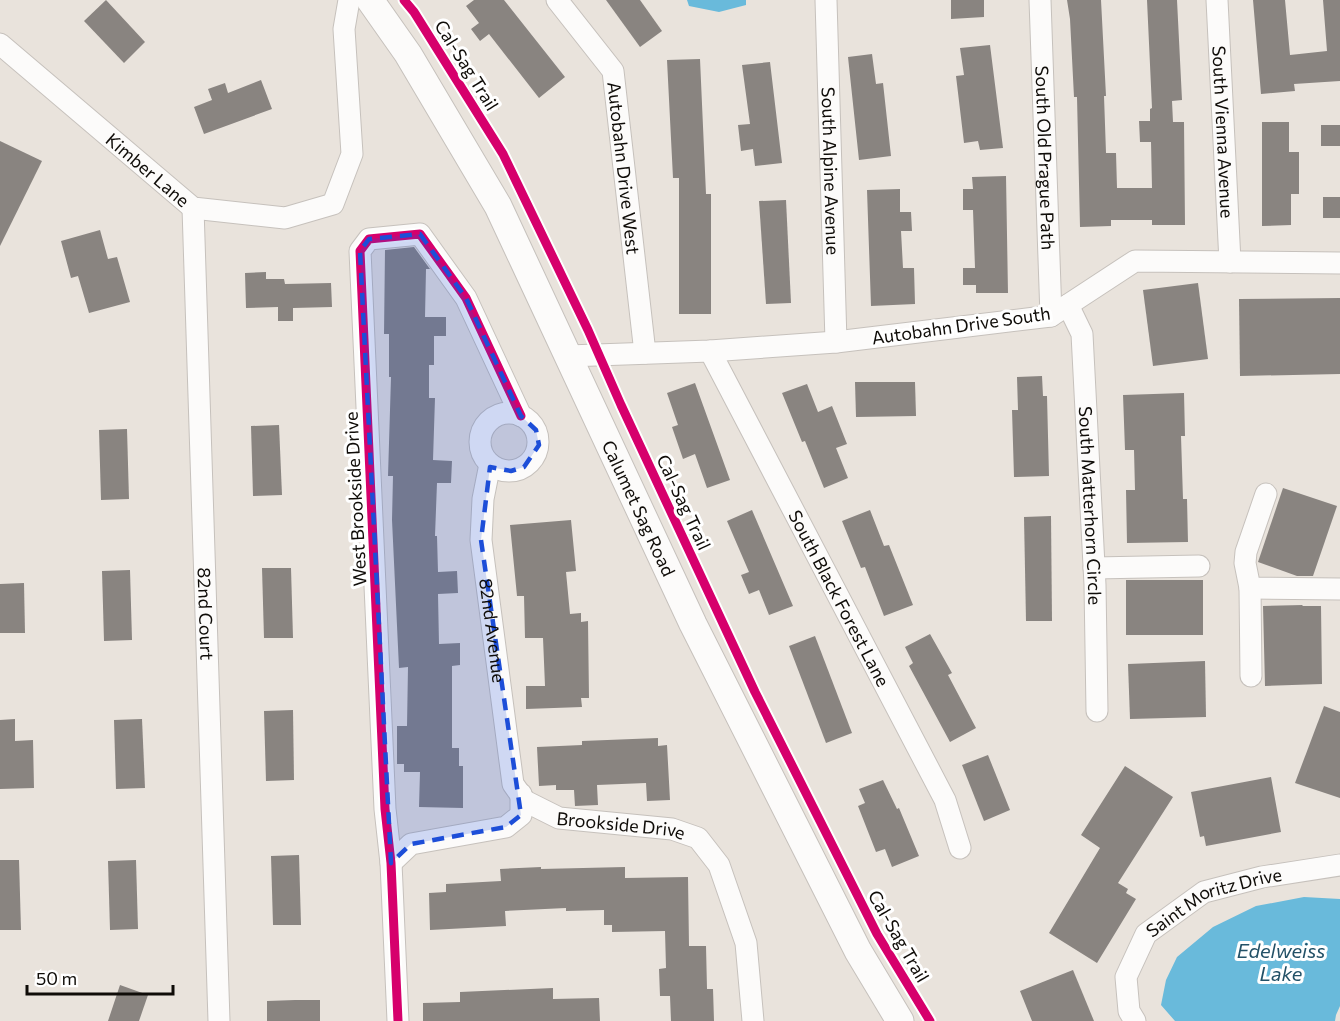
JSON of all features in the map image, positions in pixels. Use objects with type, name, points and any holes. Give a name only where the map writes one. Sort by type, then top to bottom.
[{"type":"main road","name":"Calumet Sag Road","points":[[370,0],[408,54],[498,206],[693,624],[858,951],[900,1021]]},
{"type":"street","name":"Kimber Lane","points":[[0,44],[193,208],[285,218],[333,204],[352,154],[345,29],[350,0]]},
{"type":"street","name":"Autobahn Drive West","points":[[557,0],[613,71],[645,353]]},
{"type":"street","name":"South Alpine Avenue","points":[[826,0],[836,342]]},
{"type":"street","name":"South Old Prague Path","points":[[1040,0],[1060,310]]},
{"type":"street","name":"South Vienna Avenue","points":[[1217,0],[1230,262]]},
{"type":"street","name":"82nd Court","points":[[193,208],[219,1021]]},
{"type":"street","name":"West Brookside Drive","points":[[398,1021],[391,863],[385,809],[360,251],[369,239],[420,234],[466,298],[521,416]]},
{"type":"street","name":"Autobahn Drive South","points":[[568,356],[710,351],[836,342],[1060,310],[1135,261],[1340,263]]},
{"type":"street","name":"South Matterhorn Circle","points":[[1060,310],[1082,334],[1094,568],[1097,711]]},
{"type":"street","name":"South Black Forest Lane","points":[[710,351],[945,800],[960,848]]},
{"type":"street","points":[[513,413],[525,417],[536,430],[538,445],[537,453],[531,462],[511,471],[495,468],[490,464],[480,447],[482,433],[489,421],[497,415],[513,413]]},
{"type":"street","name":"82nd Avenue","points":[[490,464],[483,499],[481,540],[513,784],[520,794]]},
{"type":"street","points":[[1251,676],[1250,588],[1245,563],[1246,552],[1266,494]]},
{"type":"street","points":[[1094,568],[1199,566]]},
{"type":"street","points":[[1250,588],[1340,589]]},
{"type":"street","points":[[391,863],[411,843],[506,827],[521,815],[520,794]]},
{"type":"street","name":"Brookside Drive","points":[[520,794],[525,801],[559,818],[672,829],[698,838],[719,865],[746,943],[753,1021]]},
{"type":"street","name":"Saint Moritz Drive","points":[[1136,1021],[1129,1011],[1126,977],[1146,934],[1204,892],[1262,877],[1340,865]]},
{"type":"highlighted area","points":[[420,234],[466,298],[521,416],[536,430],[539,445],[524,467],[511,471],[490,467],[481,540],[521,815],[506,827],[411,844],[391,863],[360,251],[369,239]]},
{"type":"water","points":[[687,0],[746,0],[746,5],[719,12],[689,6]]},
{"type":"water","name":"Edelweiss Lake","points":[[1304,897],[1340,899],[1340,1006],[1335,1021],[1175,1021],[1161,1005],[1166,980],[1177,957],[1213,927],[1256,906]]},
{"type":"building","points":[[106,0],[145,42],[124,63],[84,21]]},
{"type":"building","points":[[474,0],[504,0],[565,77],[539,98],[489,34],[480,41],[471,29],[479,23],[466,6]]},
{"type":"building","points":[[606,0],[640,0],[662,31],[640,47]]},
{"type":"building","points":[[951,0],[984,0],[984,17],[951,19]]},
{"type":"building","points":[[1067,0],[1101,0],[1106,96],[1104,96],[1106,153],[1116,153],[1117,188],[1152,188],[1151,142],[1140,142],[1139,121],[1150,121],[1150,109],[1152,108],[1147,0],[1177,0],[1182,100],[1172,101],[1173,122],[1184,122],[1185,225],[1152,225],[1152,220],[1111,220],[1111,226],[1080,227],[1077,97],[1074,97]]},
{"type":"building","points":[[1253,0],[1285,0],[1290,55],[1327,51],[1323,0],[1340,0],[1340,81],[1294,84],[1295,91],[1261,94]]},
{"type":"building","points":[[990,45],[1003,148],[980,150],[978,141],[964,143],[956,76],[964,75],[960,48]]},
{"type":"building","points":[[872,54],[876,84],[883,83],[891,156],[859,160],[848,57]]},
{"type":"building","points":[[700,59],[706,194],[711,194],[711,314],[679,314],[679,178],[673,178],[667,60]]},
{"type":"building","points":[[770,62],[782,163],[755,166],[753,149],[741,151],[738,125],[750,124],[742,65]]},
{"type":"building","points":[[261,80],[272,109],[204,134],[194,107],[212,100],[208,89],[225,83],[228,93]]},
{"type":"building","points":[[1262,122],[1289,122],[1289,152],[1299,152],[1299,194],[1291,194],[1291,225],[1262,226]]},
{"type":"building","points":[[1321,125],[1340,125],[1340,146],[1321,146]]},
{"type":"building","points":[[0,141],[42,161],[0,246]]},
{"type":"building","points":[[1006,176],[1008,293],[976,293],[976,285],[963,285],[963,268],[975,268],[973,210],[963,210],[963,189],[973,189],[972,177]]},
{"type":"building","points":[[900,189],[900,212],[911,212],[912,231],[901,231],[903,268],[914,268],[915,304],[871,306],[867,190]]},
{"type":"building","points":[[1323,197],[1340,197],[1340,218],[1323,218]]},
{"type":"building","points":[[786,200],[791,303],[766,304],[759,201]]},
{"type":"building","points":[[100,230],[108,259],[117,257],[130,302],[89,313],[78,276],[71,278],[61,241]]},
{"type":"building","points":[[414,247],[430,269],[426,269],[425,317],[446,317],[446,336],[434,336],[434,365],[429,365],[429,398],[435,398],[433,460],[452,461],[451,483],[437,483],[435,536],[437,536],[438,572],[457,571],[458,593],[438,594],[439,644],[460,643],[460,665],[452,666],[452,748],[459,748],[459,766],[463,766],[463,808],[419,807],[420,772],[404,772],[404,764],[397,764],[397,726],[407,726],[408,667],[399,668],[392,520],[393,476],[388,476],[391,377],[389,377],[389,334],[384,334],[385,250]]},
{"type":"building","points":[[266,272],[266,279],[284,279],[285,284],[331,283],[332,307],[293,308],[293,321],[278,321],[278,307],[246,308],[245,273]]},
{"type":"building","points":[[1198,283],[1208,359],[1153,366],[1143,290]]},
{"type":"building","points":[[1340,298],[1340,374],[1240,376],[1239,299]]},
{"type":"building","points":[[1042,376],[1043,396],[1047,396],[1049,476],[1014,477],[1012,410],[1018,410],[1017,377]]},
{"type":"building","points":[[855,382],[915,382],[916,416],[856,417]]},
{"type":"building","points":[[695,383],[730,480],[707,488],[695,454],[683,459],[672,427],[678,425],[667,393]]},
{"type":"building","points":[[807,384],[818,412],[832,406],[847,444],[836,448],[848,478],[824,488],[782,393]]},
{"type":"building","points":[[1184,393],[1185,436],[1181,436],[1183,499],[1187,499],[1188,542],[1127,543],[1126,490],[1135,490],[1134,450],[1125,450],[1123,395]]},
{"type":"building","points":[[279,425],[282,495],[253,496],[251,426]]},
{"type":"building","points":[[127,429],[129,499],[101,500],[99,430]]},
{"type":"building","points":[[1283,488],[1337,506],[1313,576],[1297,576],[1258,562]]},
{"type":"building","points":[[752,510],[793,606],[769,615],[759,590],[749,594],[741,575],[749,572],[727,521]]},
{"type":"building","points":[[870,510],[884,546],[889,545],[913,605],[884,616],[865,567],[861,568],[842,521]]},
{"type":"building","points":[[1051,516],[1052,621],[1026,621],[1024,517]]},
{"type":"building","points":[[571,520],[576,571],[566,572],[570,614],[581,613],[581,622],[588,621],[589,698],[581,698],[582,707],[526,709],[526,686],[545,686],[543,638],[525,638],[524,596],[517,596],[510,525]]},
{"type":"building","points":[[262,568],[291,568],[293,638],[264,638]]},
{"type":"building","points":[[130,570],[132,640],[104,641],[102,571]]},
{"type":"building","points":[[1126,580],[1203,580],[1203,635],[1126,635]]},
{"type":"building","points":[[24,583],[25,633],[0,633],[0,584]]},
{"type":"building","points":[[1263,606],[1321,606],[1322,684],[1265,686]]},
{"type":"building","points":[[930,634],[952,673],[948,675],[976,728],[950,742],[909,666],[913,663],[905,647]]},
{"type":"building","points":[[815,636],[852,733],[826,743],[789,646]]},
{"type":"building","points":[[1205,661],[1206,717],[1130,719],[1128,664]]},
{"type":"building","points":[[1324,706],[1340,712],[1340,798],[1295,783]]},
{"type":"building","points":[[293,710],[294,780],[266,781],[264,711]]},
{"type":"building","points":[[15,719],[15,741],[33,740],[34,788],[0,789],[0,720]]},
{"type":"building","points":[[142,719],[145,788],[116,789],[114,720]]},
{"type":"building","points":[[658,738],[658,746],[667,745],[670,800],[647,801],[646,783],[597,785],[598,805],[575,806],[574,790],[556,790],[556,785],[539,786],[537,747],[582,745],[582,741]]},
{"type":"building","points":[[988,755],[1010,810],[984,821],[962,765]]},
{"type":"building","points":[[1125,766],[1173,797],[1118,883],[1128,889],[1126,893],[1136,899],[1097,963],[1049,933],[1100,848],[1081,835]]},
{"type":"building","points":[[1271,777],[1281,832],[1206,846],[1204,836],[1200,837],[1191,792]]},
{"type":"building","points":[[883,780],[897,809],[899,808],[919,856],[892,867],[885,849],[876,852],[858,806],[865,803],[859,789]]},
{"type":"building","points":[[299,855],[301,925],[273,925],[271,856]]},
{"type":"building","points":[[0,860],[19,860],[21,930],[0,930]]},
{"type":"building","points":[[136,860],[138,929],[110,930],[108,861]]},
{"type":"building","points":[[541,867],[541,869],[625,867],[625,878],[688,877],[689,946],[706,946],[707,989],[713,989],[714,1021],[671,1021],[670,996],[660,996],[659,969],[666,968],[665,931],[612,932],[612,925],[604,925],[604,910],[566,911],[566,908],[505,911],[506,926],[430,930],[429,893],[446,892],[446,884],[501,881],[500,869]]},
{"type":"building","points":[[1073,970],[1094,1021],[1032,1021],[1020,991]]},
{"type":"building","points":[[120,985],[148,995],[139,1021],[108,1021]]},
{"type":"building","points":[[553,988],[553,999],[599,998],[600,1021],[423,1021],[423,1003],[460,1002],[460,992]]},
{"type":"building","points":[[320,1000],[320,1021],[267,1021],[267,1001]]},
{"type":"cycle path","name":"Cal-Sag Trail","points":[[404,0],[414,12],[503,154],[588,330],[755,692],[877,934],[930,1021]]},
{"type":"cycle path","points":[[398,1021],[391,863],[385,809],[360,251],[369,239],[420,234],[466,298],[521,416]]}]
